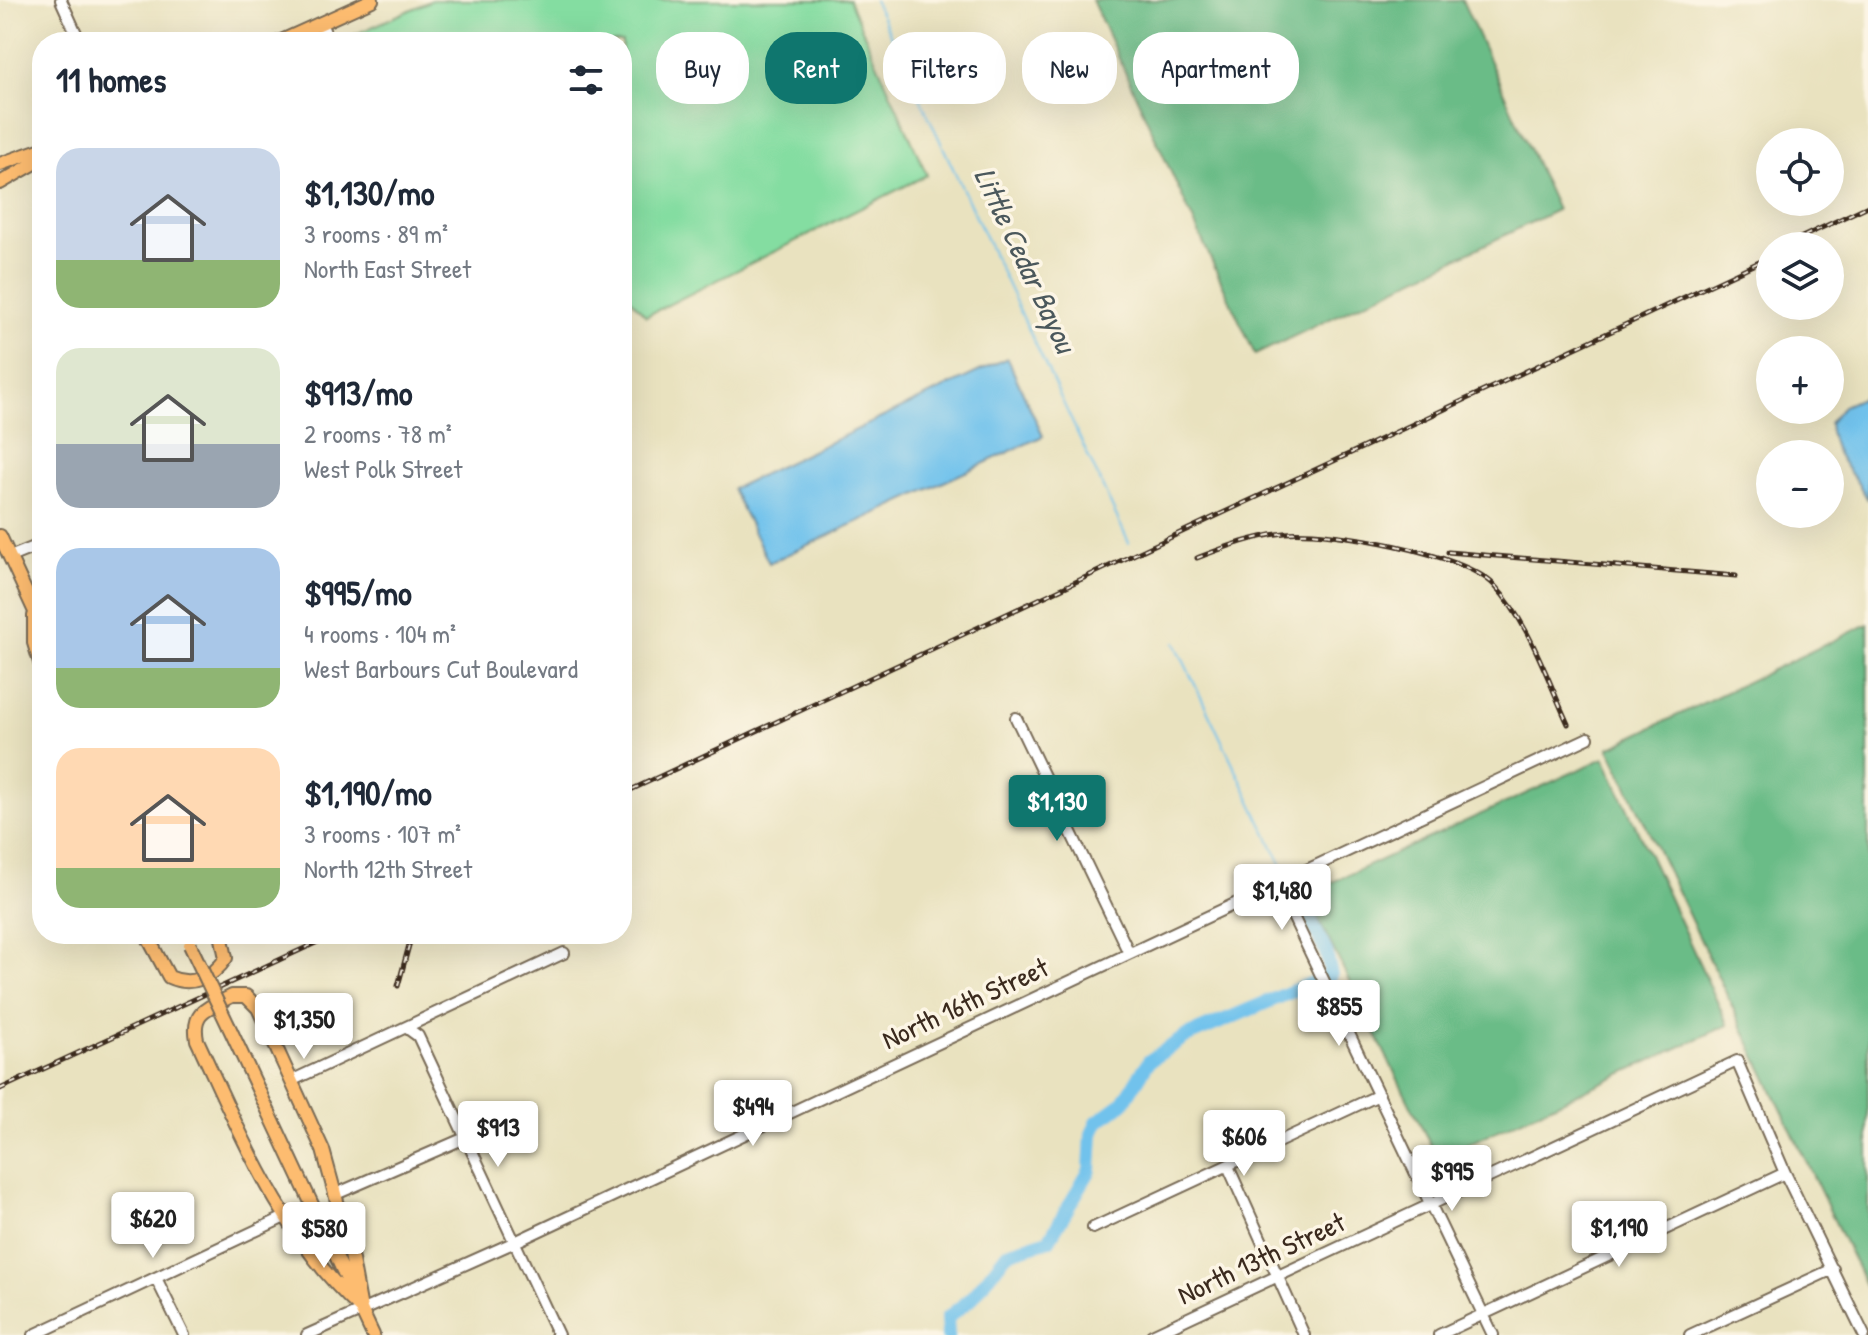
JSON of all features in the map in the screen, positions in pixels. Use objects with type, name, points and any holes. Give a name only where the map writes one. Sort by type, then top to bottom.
[{"type":"main road","points":[[301,32],[372,0]]},
{"type":"main road","points":[[0,164],[32,152]]},
{"type":"main road","points":[[27,153],[32,158]]},
{"type":"main road","points":[[0,183],[32,166]]},
{"type":"main road","points":[[0,536],[32,604]]},
{"type":"main road","points":[[151,944],[169,977],[191,982],[218,969],[226,958],[223,944]]},
{"type":"main road","points":[[190,944],[373,1335]]},
{"type":"main road","points":[[232,996],[251,999],[293,1080],[323,1150],[336,1194],[361,1309],[331,1282],[287,1216],[253,1158],[197,1040],[194,1026],[199,1014],[232,996]]},
{"type":"street","points":[[61,0],[75,32]]},
{"type":"street","points":[[321,23],[325,32]]},
{"type":"street","points":[[10,557],[32,548]]},
{"type":"street","points":[[1016,718],[1129,953]]},
{"type":"street","name":"North 16th Street","points":[[307,1335],[515,1242],[1588,738]]},
{"type":"street","points":[[1277,883],[1493,1335]]},
{"type":"street","points":[[293,1080],[564,953]]},
{"type":"street","points":[[407,1028],[418,1036],[558,1335]]},
{"type":"street","name":"North 13th Street","points":[[1152,1335],[1737,1061],[1785,1173]]},
{"type":"street","points":[[1093,1228],[1379,1095]]},
{"type":"street","points":[[336,1194],[465,1138]]},
{"type":"street","points":[[1228,1166],[1304,1335]]},
{"type":"street","points":[[1439,1335],[1785,1173],[1864,1335]]},
{"type":"street","points":[[34,1335],[287,1216]]},
{"type":"street","points":[[1690,1335],[1833,1269]]},
{"type":"street","points":[[156,1278],[184,1335]]},
{"type":"green space","points":[[432,0],[849,0],[863,32],[765,32],[765,104],[867,104],[867,40],[883,76],[883,104],[895,104],[927,175],[646,316],[632,301],[632,32],[361,32]]},
{"type":"green space","points":[[1092,0],[1462,0],[1557,210],[1255,355],[1140,104],[1299,104],[1299,32],[1133,32],[1133,89],[1117,54],[1117,32],[1107,32]]},
{"type":"green space","points":[[1868,624],[1868,1291],[1609,748]]},
{"type":"green space","points":[[1604,758],[1728,1025],[1437,1158],[1306,894]]},
{"type":"water","points":[[1007,358],[1043,436],[769,563],[732,489]]},
{"type":"water","points":[[1868,395],[1868,500],[1844,463],[1844,440],[1832,440],[1831,436],[1829,424],[1844,424],[1844,406]]},
{"type":"waterway","name":"Little Cedar Bayou","points":[[874,0],[1129,543]]},
{"type":"waterway","name":"Little Cedar Bayou","points":[[1175,643],[1285,872]]},
{"type":"waterway","name":"Little Cedar Bayou","points":[[948,1335],[947,1318],[972,1298],[1007,1253],[1049,1240],[1090,1170],[1092,1134],[1097,1122],[1123,1103],[1149,1061],[1185,1037],[1331,975],[1326,952],[1293,885]]},
{"type":"railway","points":[[1813,232],[1868,206]]},
{"type":"railway","points":[[632,789],[1756,264]]},
{"type":"railway","points":[[1197,558],[1262,537],[1305,533],[1363,539],[1426,553],[1478,573],[1494,585],[1517,616],[1568,724]]},
{"type":"railway","points":[[1448,552],[1736,576]]},
{"type":"railway","points":[[0,1089],[313,944]]},
{"type":"railway","points":[[398,986],[409,944]]}]
